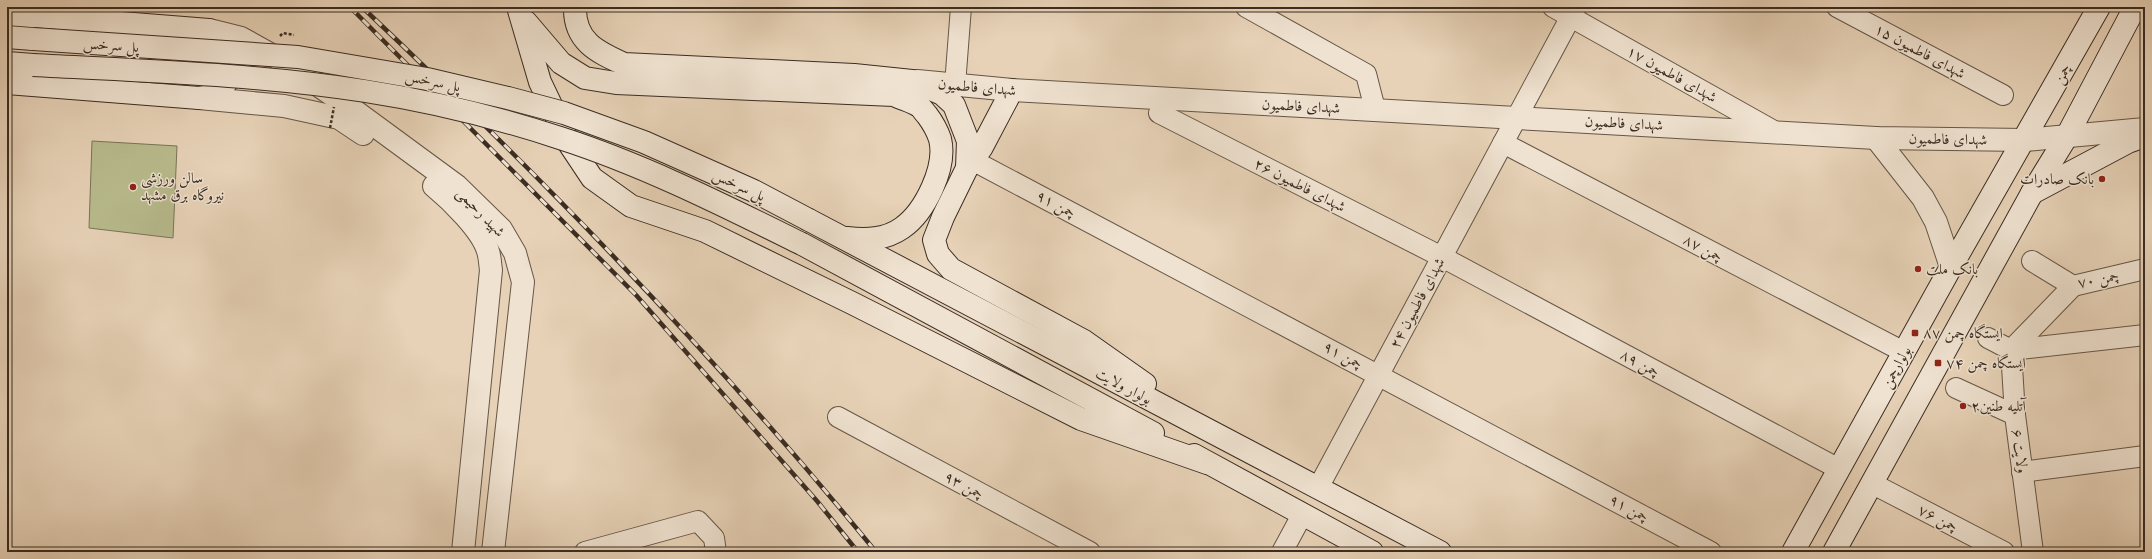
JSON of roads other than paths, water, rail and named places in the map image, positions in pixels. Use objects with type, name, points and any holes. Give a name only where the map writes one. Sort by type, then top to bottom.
[{"type":"main road","name":"شهدای فاطمیون","points":[[575,7],[575,16],[584,41],[599,53],[624,64],[854,75],[1012,90],[1774,131],[1876,138],[2024,140],[2067,136]]},
{"type":"main road","name":"چمن","points":[[2024,140],[2099,7]]},
{"type":"main road","points":[[1834,552],[1873,484],[2032,193],[2067,136],[2135,7]]},
{"type":"main road","points":[[519,11],[562,64],[585,78],[616,83],[894,95],[919,106],[934,124],[940,140],[940,165],[920,213],[902,228],[886,236],[869,240],[843,238]]},
{"type":"main road","points":[[519,11],[540,82],[570,145],[592,178],[631,206],[705,231],[848,300],[1081,419],[1207,463]]},
{"type":"main road","name":"شهید رحیمی","points":[[7,14],[209,30],[241,38],[286,63],[344,103],[457,186],[501,229],[515,253],[523,282],[493,552]]},
{"type":"main road","points":[[199,98],[210,96],[219,91],[226,84],[231,73],[232,62],[228,48],[220,38],[209,30]]},
{"type":"main road","name":"پل سرخس","points":[[7,38],[298,57],[419,78],[501,96],[564,113],[644,142],[754,191],[809,220]]},
{"type":"main road","name":"پل سرخس","points":[[7,63],[224,76],[295,82],[364,91],[420,101],[560,138],[625,161],[684,186],[802,244]]},
{"type":"main road","points":[[912,81],[942,94],[954,105],[968,141],[971,164]]},
{"type":"main road","name":"شهید رحیمی","points":[[7,83],[284,106],[339,118],[395,154],[448,197],[479,234],[488,250],[491,270],[463,552]]},
{"type":"main road","points":[[1012,90],[943,217],[934,240],[938,254],[951,269],[1084,341],[1216,434]]},
{"type":"main road","points":[[2067,136],[2145,129]]},
{"type":"main road","points":[[2032,193],[2128,142],[2145,136]]},
{"type":"main road","points":[[1876,138],[1923,198],[1936,222],[1951,267]]},
{"type":"main road","name":"بولوارچمن","points":[[1793,552],[1951,267],[2024,140]]},
{"type":"main road","name":"بولوار ولایت","points":[[809,220],[1440,552]]},
{"type":"main road","name":"بولوار ولایت","points":[[802,244],[1372,552]]},
{"type":"main road","points":[[472,463],[502,467]]},
{"type":"street","points":[[955,85],[961,7]]},
{"type":"street","points":[[1246,7],[1366,74],[1374,110]]},
{"type":"street","name":"شهدای فاطمیون ۱۷","points":[[1553,7],[1573,12],[1774,131]]},
{"type":"street","name":"شهدای فاطمیون ۱۵","points":[[1837,7],[2003,95]]},
{"type":"street","points":[[1516,118],[1573,12]]},
{"type":"street","name":"شهدای فاطمیون ۲۶","points":[[1159,113],[1442,257]]},
{"type":"street","name":"شهدای فاطمیون ۲۴","points":[[1318,488],[1516,118]]},
{"type":"street","name":"چمن ۸۷","points":[[1503,143],[1904,352]]},
{"type":"street","name":"چمن ۹۱","points":[[971,164],[1379,374],[1711,552]]},
{"type":"street","name":"چمن ۸۹","points":[[1442,257],[1839,470]]},
{"type":"street","name":"چمن ۷۰","points":[[2032,261],[2073,286],[2145,269]]},
{"type":"street","points":[[2011,350],[2073,286]]},
{"type":"street","points":[[1988,338],[2011,350],[2145,335]]},
{"type":"street","name":"ولایت ۶","points":[[2011,350],[2015,415],[2033,552]]},
{"type":"street","points":[[1956,388],[2015,415]]},
{"type":"street","name":"چمن ۹۳","points":[[838,417],[1090,552]]},
{"type":"street","points":[[2022,472],[2145,456]]},
{"type":"street","name":"چمن ۷۶","points":[[1873,484],[2004,552]]},
{"type":"street","points":[[1282,552],[1302,515]]},
{"type":"street","points":[[585,552],[698,521],[714,538],[716,552]]},
{"type":"railway","points":[[350,7],[636,295],[817,501],[858,552]]},
{"type":"railway","points":[[362,7],[497,137],[628,271],[755,409],[876,552]]},
{"type":"place","name":"بانک صادرات","points":[[2102,179]]},
{"type":"place","name":"سالن ورزشی نیروگاه برق مشهد","points":[[133,187]]},
{"type":"place","name":"بانک ملت","points":[[1918,269]]},
{"type":"place","name":"ایستگاه چمن ۸۷","points":[[1915,333]]},
{"type":"place","name":"ایستگاه چمن ۷۴","points":[[1938,363]]},
{"type":"place","name":"آتلیه طنین۲","points":[[1963,406]]}]
